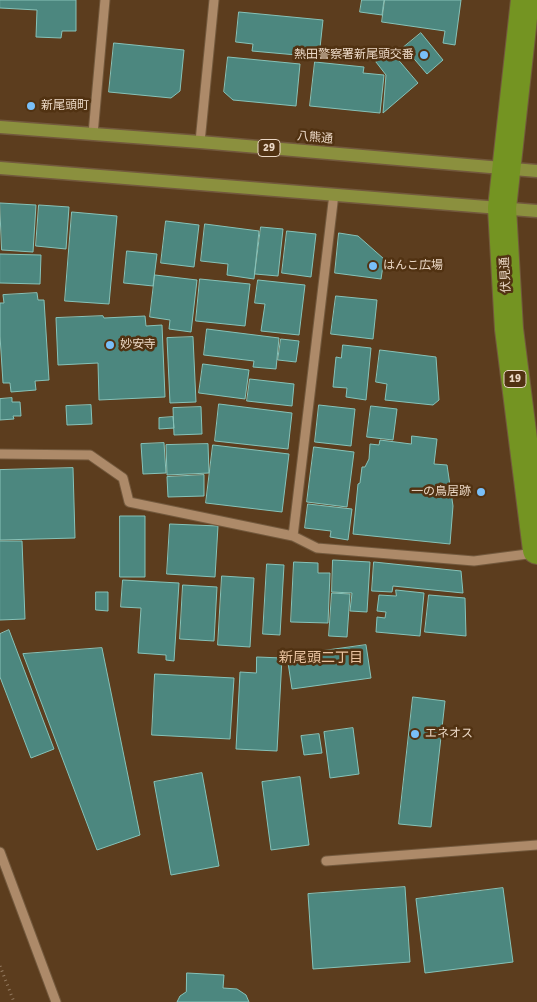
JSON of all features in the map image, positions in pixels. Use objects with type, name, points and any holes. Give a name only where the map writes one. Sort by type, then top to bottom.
[{"type":"highway","name":"伏見通","points":[[525,0],[502,208],[509,329],[537,551]]},
{"type":"main road","name":"八熊通","points":[[0,127],[537,171]]},
{"type":"main road","points":[[0,168],[537,211]]},
{"type":"street","points":[[93,134],[105,0]]},
{"type":"street","points":[[200,142],[214,0]]},
{"type":"street","points":[[293,536],[334,194]]},
{"type":"street","points":[[0,454],[90,454],[123,478],[128,502],[293,536],[317,548],[474,561],[537,551]]},
{"type":"street","points":[[326,861],[537,845]]},
{"type":"street","points":[[0,852],[56,1002]]},
{"type":"path","points":[[0,966],[14,1002]]},
{"type":"building","points":[[0,0],[76,0],[76,31],[62,31],[61,38],[36,37],[37,10],[0,8]]},
{"type":"building","points":[[362,0],[384,0],[382,15],[360,12]]},
{"type":"building","points":[[385,0],[461,0],[455,45],[443,43],[445,31],[382,22]]},
{"type":"building","points":[[239,12],[323,20],[319,57],[252,51],[253,44],[236,42]]},
{"type":"building","points":[[421,33],[443,60],[427,74],[404,47]]},
{"type":"building","points":[[114,43],[184,50],[180,91],[171,98],[109,92]]},
{"type":"building","points":[[390,50],[418,83],[383,113],[386,75],[376,62]]},
{"type":"building","points":[[228,57],[300,64],[296,106],[233,100],[224,92]]},
{"type":"building","points":[[315,62],[364,67],[363,73],[384,75],[380,113],[310,106]]},
{"type":"building","points":[[0,203],[36,205],[33,252],[2,250]]},
{"type":"building","points":[[39,205],[69,207],[66,249],[36,246]]},
{"type":"building","points":[[72,212],[117,216],[109,304],[65,301]]},
{"type":"building","points":[[166,221],[199,225],[194,267],[161,263]]},
{"type":"building","points":[[205,224],[259,231],[254,279],[227,275],[228,264],[201,261]]},
{"type":"building","points":[[261,227],[283,229],[278,276],[255,274]]},
{"type":"building","points":[[287,231],[316,234],[311,277],[282,273]]},
{"type":"building","points":[[339,233],[358,236],[384,259],[381,279],[335,273]]},
{"type":"building","points":[[127,251],[157,254],[153,286],[124,283]]},
{"type":"building","points":[[0,254],[41,255],[40,284],[0,283]]},
{"type":"building","points":[[155,275],[197,280],[191,332],[169,329],[170,320],[150,317]]},
{"type":"building","points":[[200,279],[250,284],[245,326],[196,321]]},
{"type":"building","points":[[258,280],[305,285],[299,335],[261,331],[265,304],[255,303]]},
{"type":"building","points":[[37,293],[38,300],[44,300],[49,380],[35,381],[36,390],[11,392],[10,383],[3,383],[0,303],[4,303],[3,295]]},
{"type":"building","points":[[336,296],[377,300],[373,339],[331,334]]},
{"type":"building","name":"妙安寺","points":[[103,316],[104,318],[145,316],[146,326],[162,325],[165,397],[99,400],[98,363],[58,365],[56,318]]},
{"type":"building","points":[[207,329],[279,338],[276,369],[253,367],[254,361],[204,355]]},
{"type":"building","points":[[193,337],[196,402],[170,403],[167,338]]},
{"type":"building","points":[[281,339],[299,341],[296,362],[278,360]]},
{"type":"building","points":[[343,345],[371,348],[366,400],[346,397],[347,388],[333,387],[336,357],[341,358]]},
{"type":"building","points":[[380,350],[436,357],[439,400],[433,405],[385,400],[387,384],[376,382]]},
{"type":"building","points":[[203,364],[249,370],[245,399],[199,393]]},
{"type":"building","points":[[250,379],[294,384],[292,406],[247,401]]},
{"type":"building","points":[[12,398],[12,402],[20,402],[21,416],[13,416],[14,419],[0,420],[0,399]]},
{"type":"building","points":[[219,404],[292,413],[288,449],[215,441]]},
{"type":"building","points":[[91,405],[92,424],[67,425],[66,406]]},
{"type":"building","points":[[319,405],[355,409],[351,446],[315,442]]},
{"type":"building","points":[[371,406],[397,409],[393,440],[367,437]]},
{"type":"building","points":[[201,407],[202,434],[174,435],[173,408]]},
{"type":"building","points":[[173,417],[174,428],[159,429],[159,418]]},
{"type":"building","points":[[412,436],[437,439],[434,464],[447,465],[453,506],[450,544],[353,534],[358,484],[360,483],[362,467],[365,467],[369,459],[370,444],[379,445],[380,440],[411,444]]},
{"type":"building","points":[[164,443],[166,473],[143,474],[141,444]]},
{"type":"building","points":[[208,444],[209,473],[167,475],[166,445]]},
{"type":"building","points":[[213,445],[289,454],[282,512],[206,503]]},
{"type":"building","points":[[314,447],[354,452],[347,507],[307,502]]},
{"type":"building","points":[[73,468],[75,538],[0,540],[0,470]]},
{"type":"building","points":[[204,475],[204,496],[168,497],[167,477]]},
{"type":"building","points":[[308,504],[352,509],[348,540],[330,537],[331,531],[305,528]]},
{"type":"building","points":[[120,516],[145,516],[145,577],[120,577]]},
{"type":"building","points":[[170,524],[218,526],[215,577],[167,574]]},
{"type":"building","points":[[0,541],[22,541],[25,619],[0,620]]},
{"type":"building","points":[[333,560],[370,562],[367,612],[350,611],[352,593],[332,592]]},
{"type":"building","points":[[294,562],[318,563],[318,573],[330,573],[328,623],[291,622]]},
{"type":"building","points":[[374,562],[461,571],[463,593],[393,586],[392,592],[372,591]]},
{"type":"building","points":[[267,564],[284,565],[280,635],[263,634]]},
{"type":"building","points":[[222,576],[254,578],[250,647],[218,645]]},
{"type":"building","points":[[123,580],[179,583],[174,661],[166,660],[166,655],[138,653],[141,608],[121,607]]},
{"type":"building","points":[[183,585],[217,587],[214,641],[180,639]]},
{"type":"building","points":[[396,590],[424,593],[420,636],[376,632],[377,617],[385,618],[386,612],[377,611],[379,595],[396,596]]},
{"type":"building","points":[[96,592],[108,592],[108,611],[96,610]]},
{"type":"building","points":[[332,593],[350,594],[347,637],[329,636]]},
{"type":"building","points":[[429,595],[465,598],[466,636],[425,632]]},
{"type":"building","points":[[9,630],[54,749],[31,758],[0,677],[0,634]]},
{"type":"building","points":[[366,645],[371,678],[292,689],[287,656]]},
{"type":"building","points":[[102,648],[140,835],[97,850],[23,654]]},
{"type":"building","points":[[257,657],[282,658],[277,751],[236,749],[240,672],[256,673]]},
{"type":"building","points":[[155,674],[234,678],[230,739],[152,735]]},
{"type":"building","points":[[413,697],[445,701],[431,827],[399,824]]},
{"type":"building","points":[[353,728],[359,774],[330,778],[324,732]]},
{"type":"building","points":[[319,734],[322,753],[304,755],[301,736]]},
{"type":"building","points":[[202,773],[219,866],[171,875],[154,782]]},
{"type":"building","points":[[300,777],[309,845],[271,850],[262,782]]},
{"type":"building","points":[[405,887],[410,962],[313,969],[308,894]]},
{"type":"building","points":[[503,888],[513,962],[425,973],[416,899]]},
{"type":"building","points":[[187,973],[224,975],[223,988],[237,989],[246,995],[249,1002],[177,1002],[180,996],[186,992]]},
{"type":"place","name":"熱田警察署新尾頭交番","points":[[424,55]]},
{"type":"place","name":"新尾頭町","points":[[31,106]]},
{"type":"place","name":"はんこ広場","points":[[373,266]]},
{"type":"place","name":"妙安寺","points":[[110,345]]},
{"type":"place","name":"一の鳥居跡","points":[[481,492]]},
{"type":"place","name":"エネオス","points":[[415,734]]},
{"type":"district","name":"新尾頭二丁目","points":[[321,658]]}]
